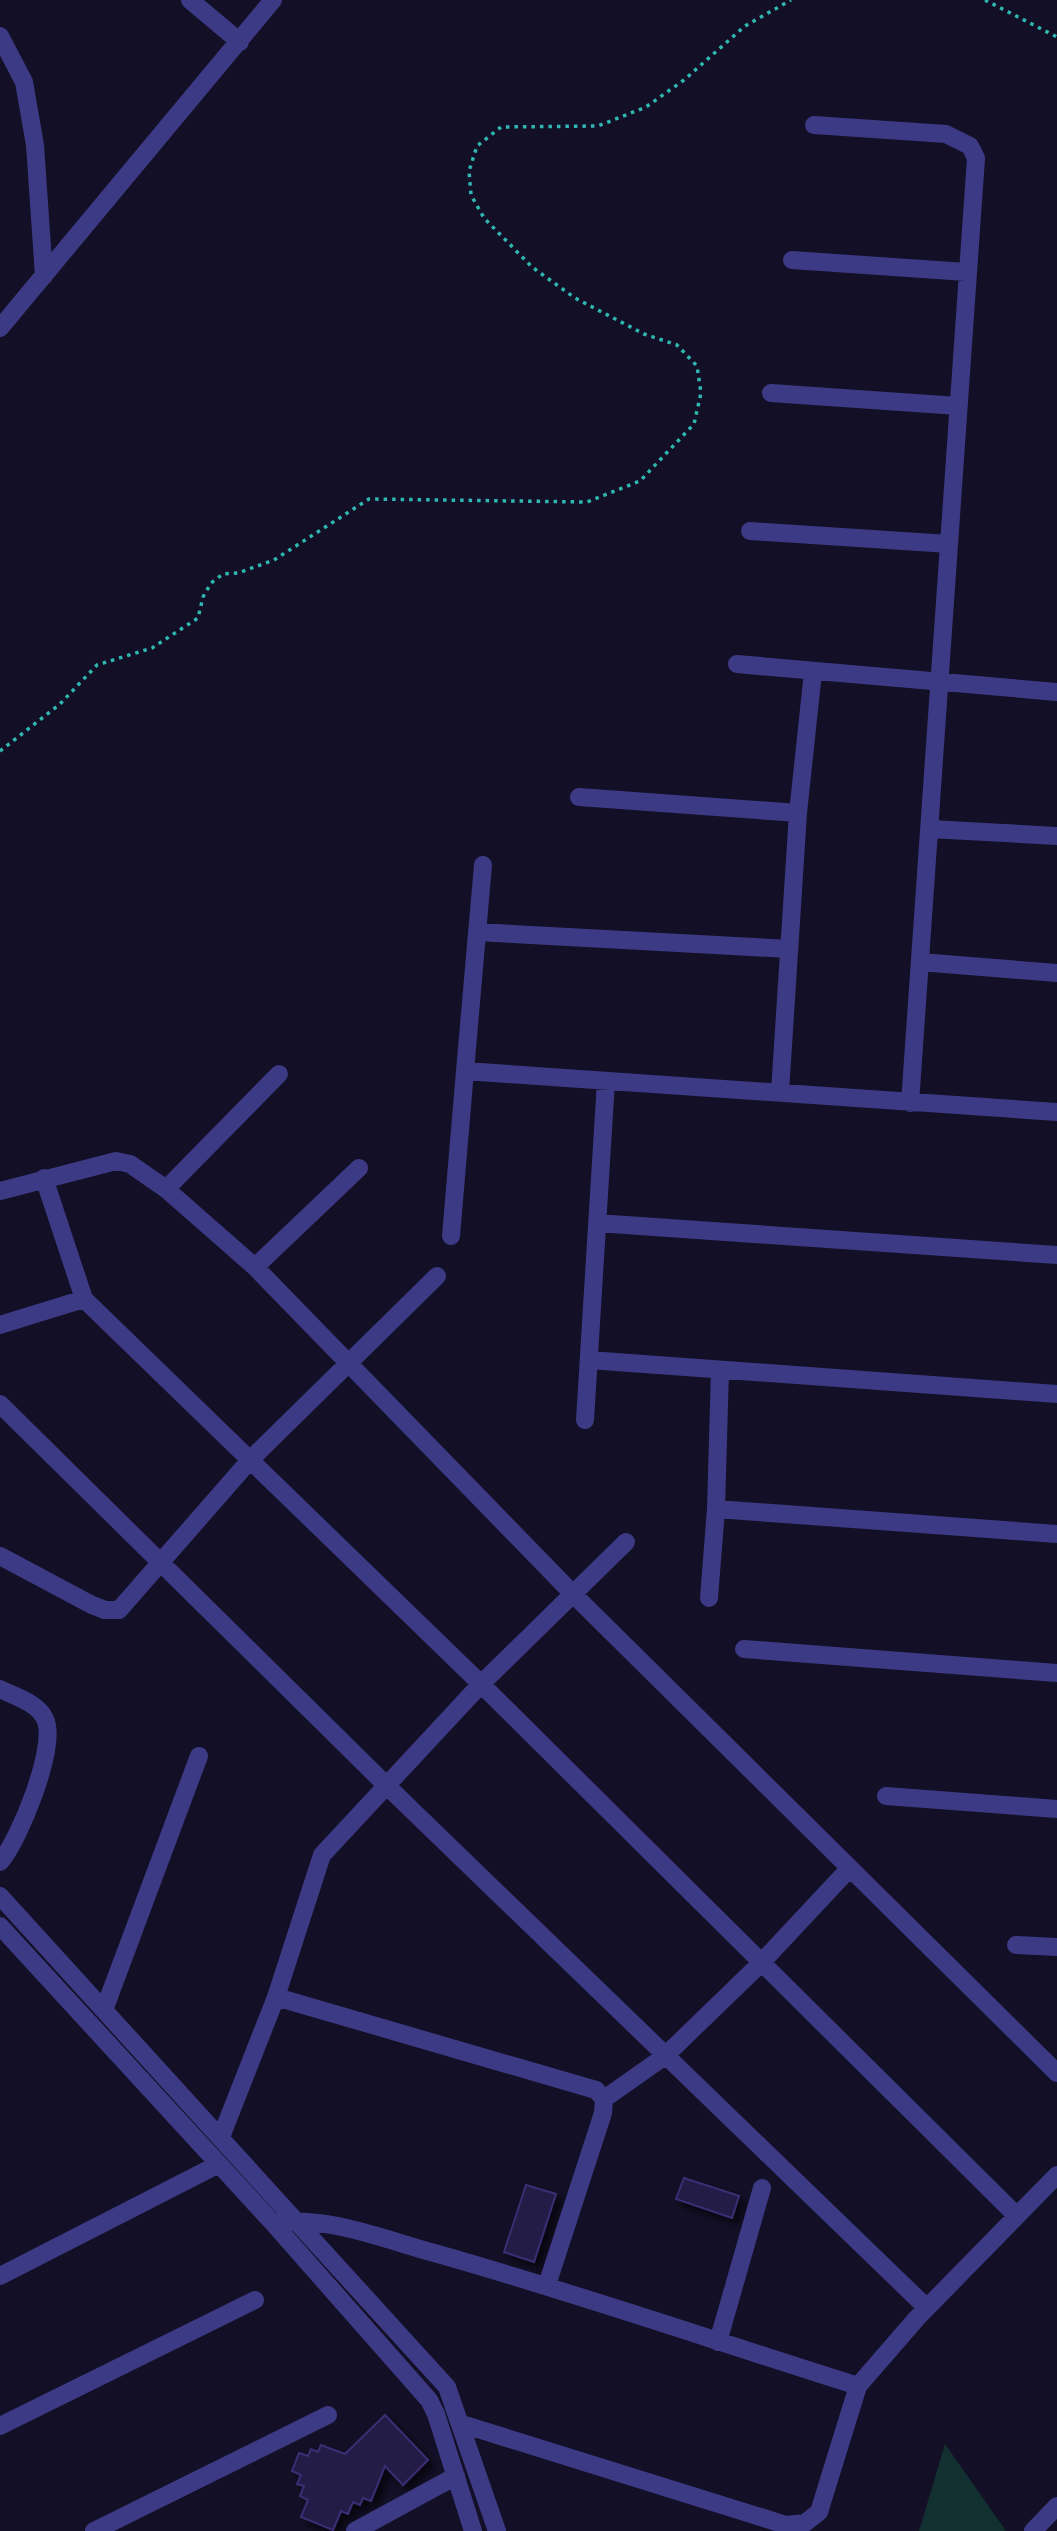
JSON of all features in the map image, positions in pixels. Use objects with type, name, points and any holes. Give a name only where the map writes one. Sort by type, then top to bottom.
[{"type":"street","points":[[190,0],[240,42]]},
{"type":"street","points":[[0,328],[273,0]]},
{"type":"street","points":[[0,36],[24,82],[31,120],[44,276]]},
{"type":"street","points":[[814,125],[946,134],[970,146],[976,158],[966,272],[942,682],[910,1103]]},
{"type":"street","points":[[793,261],[966,272]]},
{"type":"street","points":[[771,393],[958,406]]},
{"type":"street","points":[[750,531],[949,544]]},
{"type":"street","points":[[737,664],[1057,692]]},
{"type":"street","points":[[780,1092],[798,813],[813,672]]},
{"type":"street","points":[[579,797],[798,813]]},
{"type":"street","points":[[930,830],[1057,836]]},
{"type":"street","points":[[451,1236],[482,865]]},
{"type":"street","points":[[477,932],[789,949]]},
{"type":"street","points":[[920,962],[1057,973]]},
{"type":"street","points":[[465,1071],[1057,1112]]},
{"type":"street","points":[[166,1189],[279,1074]]},
{"type":"street","points":[[585,1420],[606,1081]]},
{"type":"street","points":[[0,1191],[116,1161],[130,1164],[166,1189],[255,1267],[347,1365],[573,1594],[1057,2073]]},
{"type":"street","points":[[255,1267],[359,1168]]},
{"type":"street","points":[[44,1178],[84,1299],[481,1685],[1017,2216]]},
{"type":"street","points":[[597,1223],[1057,1255]]},
{"type":"street","points":[[0,1556],[105,1610],[119,1610],[251,1459],[436,1276]]},
{"type":"street","points":[[0,1325],[84,1299]]},
{"type":"street","points":[[589,1360],[1057,1394]]},
{"type":"street","points":[[709,1598],[716,1509],[720,1370]]},
{"type":"street","points":[[0,1404],[387,1786],[927,2308]]},
{"type":"street","points":[[716,1509],[1057,1534]]},
{"type":"street","points":[[221,2137],[276,1997],[322,1855],[481,1685],[626,1542]]},
{"type":"street","points":[[744,1649],[1057,1672]]},
{"type":"street","points":[[0,1689],[40,1712],[48,1732],[32,1796],[0,1862]]},
{"type":"street","points":[[104,2010],[199,1756]]},
{"type":"street","points":[[886,1796],[1057,1809]]},
{"type":"street","points":[[604,2099],[665,2056],[760,1964],[849,1869]]},
{"type":"street","points":[[0,1896],[221,2137],[292,2220],[447,2387],[497,2531]]},
{"type":"street","points":[[0,1926],[273,2223],[429,2400],[473,2531]]},
{"type":"street","points":[[1016,1945],[1057,1947]]},
{"type":"street","points":[[276,1997],[596,2090],[604,2099],[603,2113],[547,2285]]},
{"type":"street","points":[[0,2276],[217,2165]]},
{"type":"street","points":[[462,2424],[786,2525],[805,2523],[819,2512],[858,2386],[927,2308],[1057,2175]]},
{"type":"street","points":[[718,2342],[762,2188]]},
{"type":"street","points":[[273,2223],[292,2220],[330,2224],[547,2285],[858,2386]]},
{"type":"street","points":[[0,2426],[255,2300]]},
{"type":"street","points":[[94,2531],[328,2416]]},
{"type":"street","points":[[355,2531],[456,2476]]},
{"type":"street","points":[[1032,2531],[1057,2506]]},
{"type":"path","points":[[0,751],[60,704],[97,665],[152,648],[198,618],[203,597],[211,583],[223,574],[238,573],[274,560],[369,499],[587,502],[640,481],[694,424],[701,393],[698,366],[677,345],[644,334],[575,298],[532,267],[484,218],[471,195],[469,171],[477,146],[501,127],[598,126],[646,107],[684,80],[745,26],[791,0]]},
{"type":"path","points":[[985,0],[1057,37]]},
{"type":"green space","points":[[945,2444],[1006,2531],[919,2531]]},
{"type":"building","points":[[684,2178],[739,2196],[732,2218],[676,2199]]},
{"type":"building","points":[[526,2185],[556,2194],[534,2262],[504,2252]]},
{"type":"building","points":[[385,2415],[428,2460],[403,2485],[385,2466],[371,2501],[363,2498],[360,2505],[353,2502],[348,2514],[341,2511],[333,2530],[301,2517],[308,2500],[300,2496],[304,2486],[297,2484],[301,2475],[292,2471],[299,2453],[308,2456],[311,2449],[318,2452],[321,2445],[345,2454]]}]
